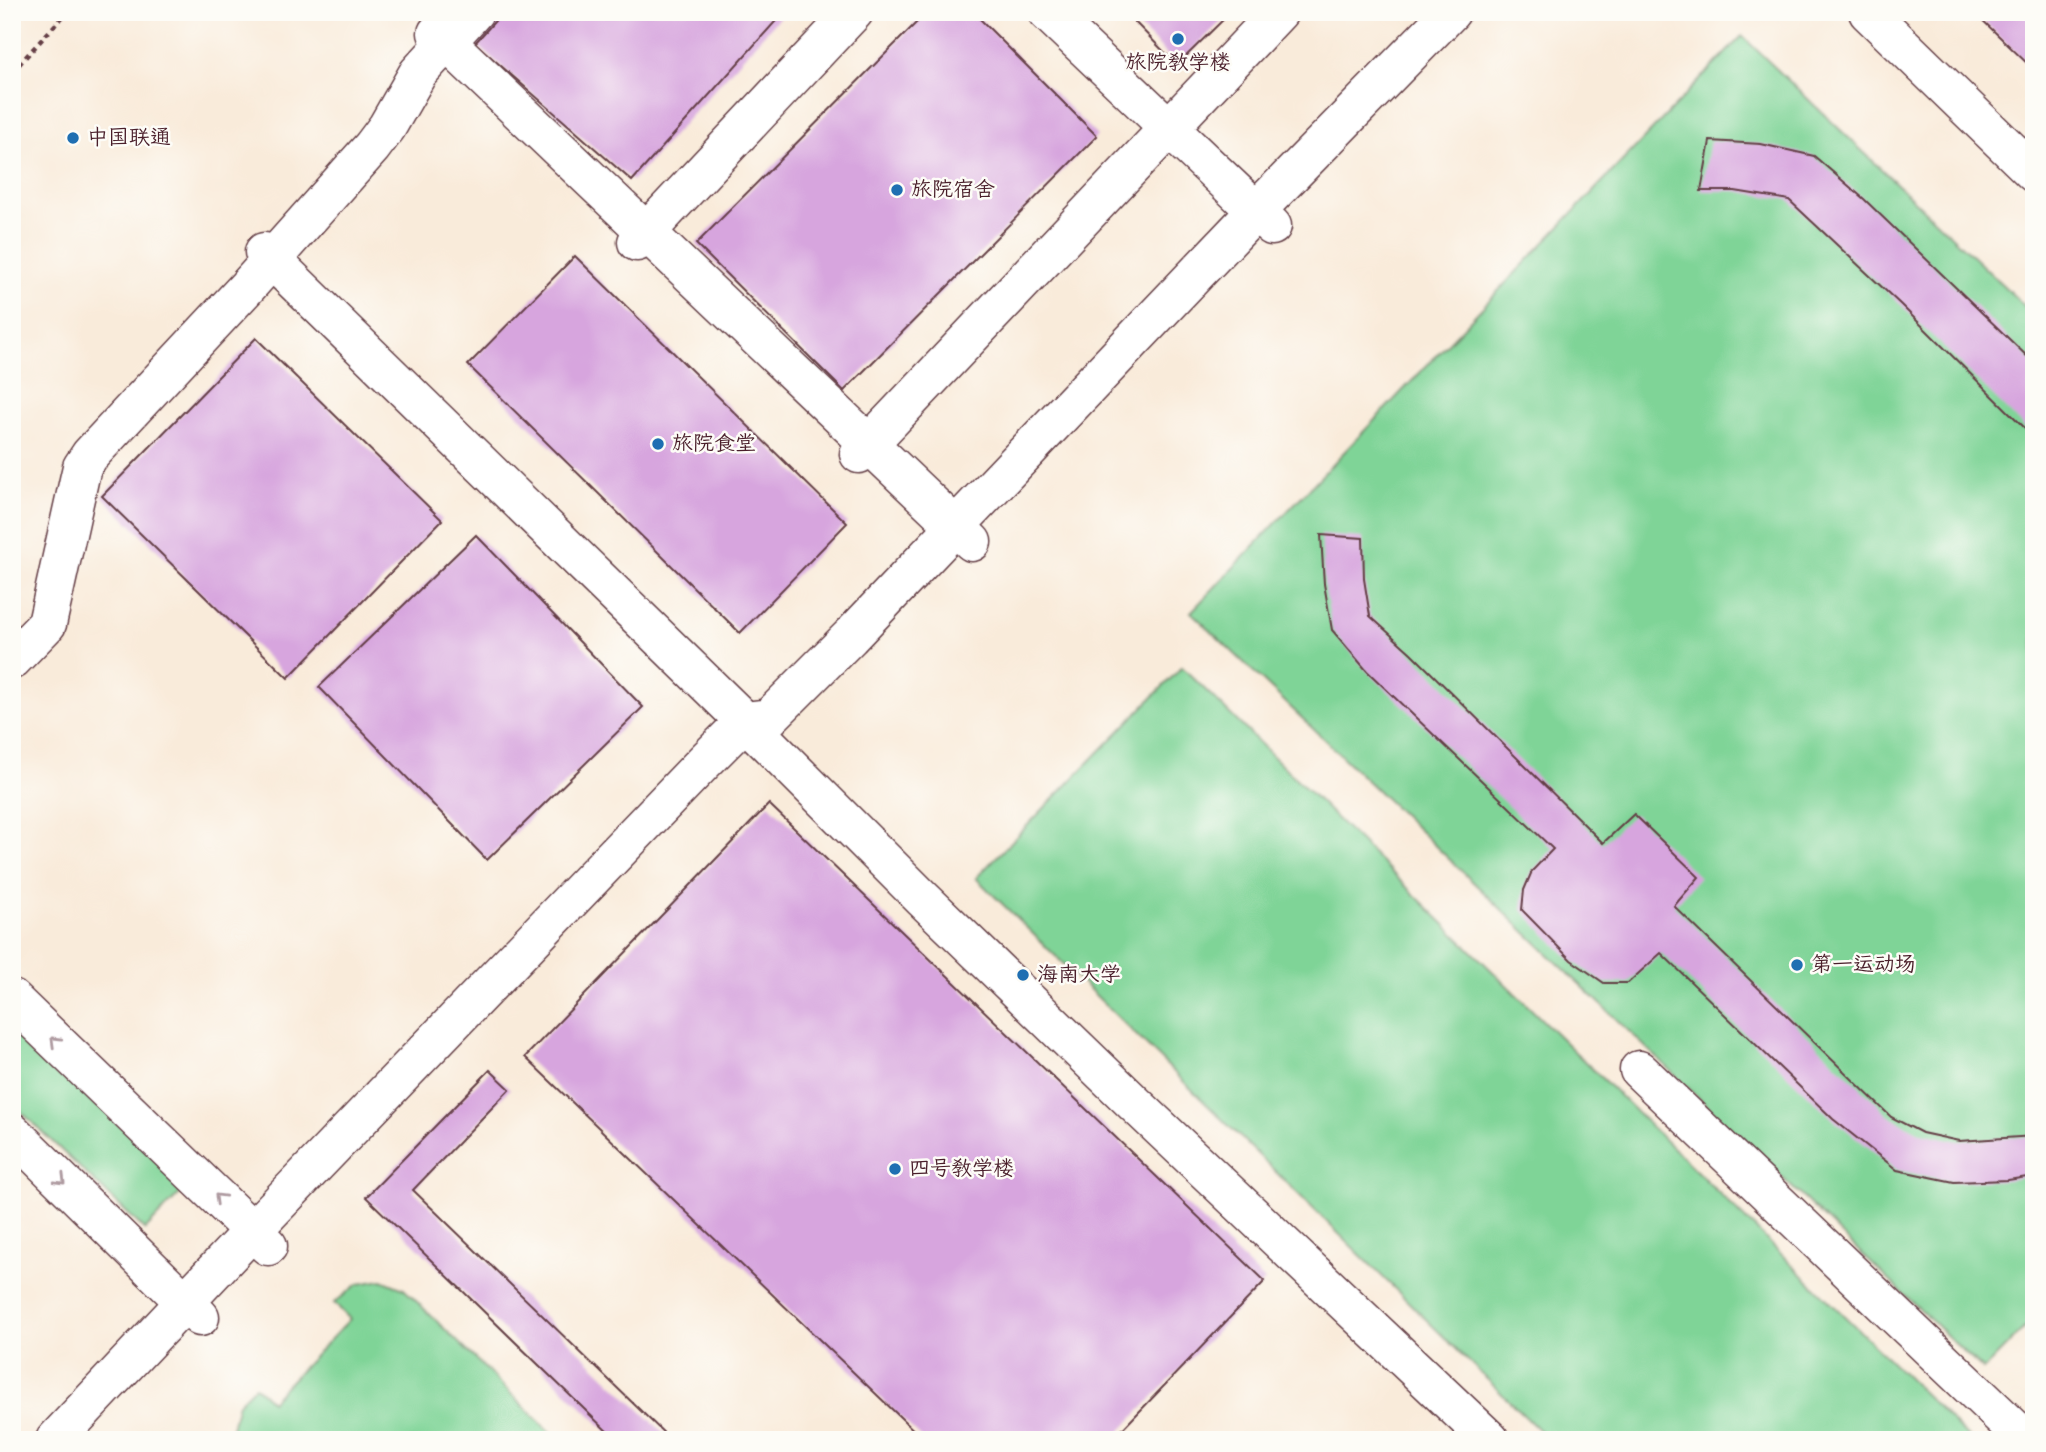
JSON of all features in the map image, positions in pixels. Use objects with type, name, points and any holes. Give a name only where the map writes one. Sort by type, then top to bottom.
[{"type":"street","points":[[12,640],[33,616],[68,468],[74,455],[372,147],[441,37],[474,12]]},
{"type":"street","points":[[637,232],[837,12]]},
{"type":"street","points":[[637,232],[854,12]]},
{"type":"street","points":[[1047,12],[1167,119],[1268,215]]},
{"type":"street","points":[[1062,12],[1167,119]]},
{"type":"street","points":[[1167,119],[1258,12]]},
{"type":"street","points":[[858,442],[1167,119],[1279,12]]},
{"type":"street","points":[[55,1440],[192,1310],[748,734],[784,733],[959,540],[1268,215],[1451,12]]},
{"type":"street","points":[[1268,215],[1477,12]]},
{"type":"street","points":[[1868,12],[2034,173]]},
{"type":"street","points":[[1889,12],[2034,154]]},
{"type":"street","points":[[441,37],[637,232],[959,540]]},
{"type":"street","points":[[12,660],[47,624],[82,467],[263,262]]},
{"type":"street","points":[[263,262],[748,734],[1490,1440]]},
{"type":"street","points":[[748,734],[1001,994],[1464,1440]]},
{"type":"street","points":[[12,999],[260,1238]]},
{"type":"street","points":[[1639,1070],[2026,1440]]},
{"type":"street","points":[[12,1132],[192,1310]]},
{"type":"street","points":[[85,1440],[192,1310]]},
{"type":"path","points":[[12,72],[67,12]]},
{"type":"green space","name":"第一运动场","points":[[1742,36],[2034,315],[2034,1318],[1983,1370],[1191,612]]},
{"type":"green space","points":[[1182,667],[1971,1440],[1549,1440],[976,878]]},
{"type":"green space","points":[[12,1009],[192,1181],[145,1230],[12,1103]]},
{"type":"green space","points":[[382,1280],[404,1289],[558,1440],[235,1440],[231,1432],[238,1403],[255,1386],[271,1401],[350,1319],[334,1303],[358,1284]]},
{"type":"building","points":[[503,12],[784,12],[632,181],[475,43]]},
{"type":"building","name":"旅院宿舍","points":[[927,12],[973,12],[1097,136],[844,391],[696,244]]},
{"type":"building","name":"旅院教学楼","points":[[1125,12],[1231,12],[1177,65]]},
{"type":"building","points":[[1974,12],[2034,12],[2034,70]]},
{"type":"building","points":[[1710,141],[1761,144],[1814,156],[1864,199],[2034,363],[2034,437],[1901,305],[1789,200],[1735,191],[1701,191]]},
{"type":"building","name":"旅院食堂","points":[[575,256],[847,523],[740,633],[468,365]]},
{"type":"building","points":[[256,338],[442,520],[288,678],[102,496]]},
{"type":"building","points":[[476,535],[643,707],[487,860],[319,687]]},
{"type":"building","points":[[1321,535],[1363,538],[1364,579],[1370,616],[1411,653],[1603,843],[1634,814],[1699,877],[1674,906],[1891,1117],[1922,1133],[1959,1141],[2034,1136],[2034,1176],[1954,1182],[1897,1170],[1833,1119],[1661,953],[1628,983],[1604,983],[1571,960],[1522,910],[1524,890],[1532,871],[1553,849],[1367,671],[1332,630],[1324,584]]},
{"type":"building","name":"四号教学楼","points":[[769,804],[1265,1281],[1112,1440],[924,1440],[525,1057]]},
{"type":"building","points":[[490,1070],[510,1089],[413,1190],[671,1440],[616,1440],[366,1197]]},
{"type":"place","name":"旅院教学楼","points":[[1178,39]]},
{"type":"place","name":"中国联通","points":[[73,138]]},
{"type":"place","name":"旅院宿舍","points":[[897,190]]},
{"type":"place","name":"旅院食堂","points":[[658,444]]},
{"type":"place","name":"第一运动场","points":[[1797,965]]},
{"type":"place","name":"海南大学","points":[[1023,975]]},
{"type":"place","name":"四号教学楼","points":[[895,1169]]}]
